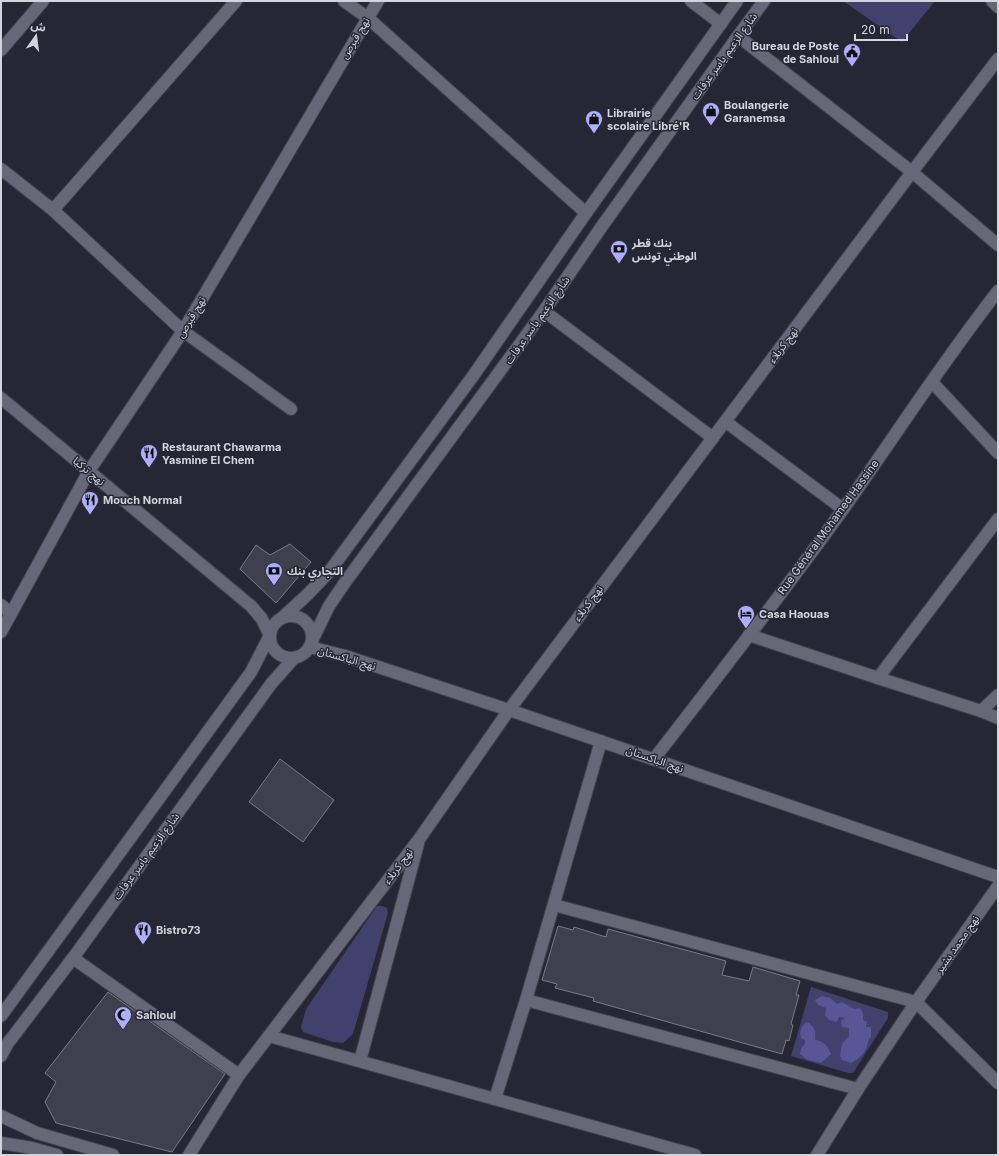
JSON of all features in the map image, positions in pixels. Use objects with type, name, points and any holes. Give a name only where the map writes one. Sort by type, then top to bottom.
[{"type":"street","points":[[1,50],[43,1]]},
{"type":"street","points":[[53,210],[236,1]]},
{"type":"street","points":[[344,1],[368,18],[586,213]]},
{"type":"street","name":"نهج قبرص","points":[[1,632],[89,471],[183,331],[378,1]]},
{"type":"street","points":[[690,1],[721,24]]},
{"type":"street","name":"شارع الزعيم ياسر عرفات","points":[[281,618],[308,594],[329,572],[473,376],[586,213],[737,1]]},
{"type":"street","name":"شارع الزعيم ياسر عرفات","points":[[311,644],[329,606],[346,581],[544,311],[600,229],[764,1]]},
{"type":"street","points":[[992,1],[998,7]]},
{"type":"street","points":[[738,36],[912,172],[998,245]]},
{"type":"street","name":"نهج كربلاء","points":[[189,1155],[239,1075],[420,838],[509,710],[998,59]]},
{"type":"street","points":[[1,169],[53,210],[183,331],[290,409]]},
{"type":"street","name":"Rue Général Mohamed Hassine","points":[[654,759],[843,509],[972,325],[998,291]]},
{"type":"street","points":[[544,311],[714,438]]},
{"type":"street","points":[[932,382],[998,453]]},
{"type":"street","name":"نهج تركيا","points":[[1,398],[251,606],[262,619],[269,636]]},
{"type":"street","points":[[726,422],[843,509]]},
{"type":"street","points":[[878,678],[998,520]]},
{"type":"street","points":[[1,605],[11,613]]},
{"type":"street","name":"نهج تركيا","points":[[251,606],[265,614],[281,618]]},
{"type":"street","points":[[295,616],[306,622],[310,628],[311,644],[306,652],[294,658],[287,658],[280,656],[274,651],[269,636],[273,625],[281,618],[295,616]]},
{"type":"street","points":[[749,635],[981,711],[998,718]]},
{"type":"street","name":"شارع الزعيم ياسر عرفات","points":[[1,1016],[251,672],[269,636]]},
{"type":"street","name":"نهج الباكستان","points":[[311,644],[601,741],[998,877]]},
{"type":"street","name":"شارع الزعيم ياسر عرفات","points":[[1,1056],[8,1043],[73,958],[272,684],[294,658]]},
{"type":"street","points":[[981,711],[998,696]]},
{"type":"street","points":[[494,1099],[526,1000],[601,741]]},
{"type":"street","points":[[360,1061],[420,838]]},
{"type":"street","name":"نهج محمد بشير","points":[[817,1155],[858,1089],[916,1002],[998,886]]},
{"type":"street","points":[[554,905],[916,1002],[998,1083]]},
{"type":"street","points":[[73,958],[239,1075]]},
{"type":"street","points":[[526,1000],[858,1089]]},
{"type":"street","points":[[269,1036],[695,1155]]},
{"type":"street","points":[[1,1116],[37,1133],[113,1155]]},
{"type":"street","points":[[1,1143],[32,1148],[57,1155]]},
{"type":"shaded area","points":[[843,1],[935,1],[902,42]]},
{"type":"shaded area","points":[[377,906],[387,908],[388,913],[353,1034],[343,1043],[333,1042],[303,1032],[301,1027],[306,1009]]},
{"type":"shaded area","points":[[811,987],[888,1012],[888,1018],[853,1073],[848,1073],[791,1056]]},
{"type":"shaded area","points":[[822,996],[830,998],[837,1004],[842,1002],[854,1009],[860,1008],[863,1013],[863,1020],[867,1022],[866,1027],[871,1027],[871,1037],[866,1049],[859,1058],[851,1063],[842,1060],[840,1056],[842,1044],[849,1036],[849,1028],[842,1027],[841,1021],[845,1018],[839,1017],[837,1022],[829,1020],[825,1015],[826,1008],[818,1005],[815,1000]]},
{"type":"shaded area","points":[[807,1022],[814,1030],[815,1040],[821,1041],[825,1044],[831,1054],[821,1063],[806,1059],[800,1054],[805,1040],[801,1038],[800,1031],[803,1025]]},
{"type":"building","name":"التجاري بنك","points":[[290,544],[311,562],[276,603],[240,569],[256,545],[270,555]]},
{"type":"building","points":[[280,759],[334,800],[303,842],[249,802]]},
{"type":"building","points":[[558,926],[573,930],[574,927],[606,937],[608,929],[726,961],[722,975],[749,981],[753,967],[800,981],[796,995],[799,995],[791,1024],[793,1025],[789,1041],[786,1040],[782,1054],[593,1001],[594,998],[555,988],[557,984],[542,980]]},
{"type":"building","name":"Sahloul","points":[[108,992],[225,1074],[172,1152],[56,1123],[45,1102],[56,1082],[45,1073]]},
{"type":"place","name":"Bureau de Poste de Sahloul","points":[[852,67]]},
{"type":"place","name":"Boulangerie Garanemsa","points":[[711,126]]},
{"type":"place","name":"Librairie scolaire Libré'R","points":[[594,134]]},
{"type":"place","name":"بنك قطر الوطني تونس","points":[[619,264]]},
{"type":"place","name":"Restaurant Chawarma Yasmine El Chem","points":[[149,468]]},
{"type":"place","name":"Mouch Normal","points":[[90,515]]},
{"type":"place","name":"التجاري بنك","points":[[274,586]]},
{"type":"place","name":"Casa Haouas","points":[[746,629]]},
{"type":"place","name":"Bistro73","points":[[143,945]]},
{"type":"place","name":"Sahloul","points":[[123,1030]]}]
